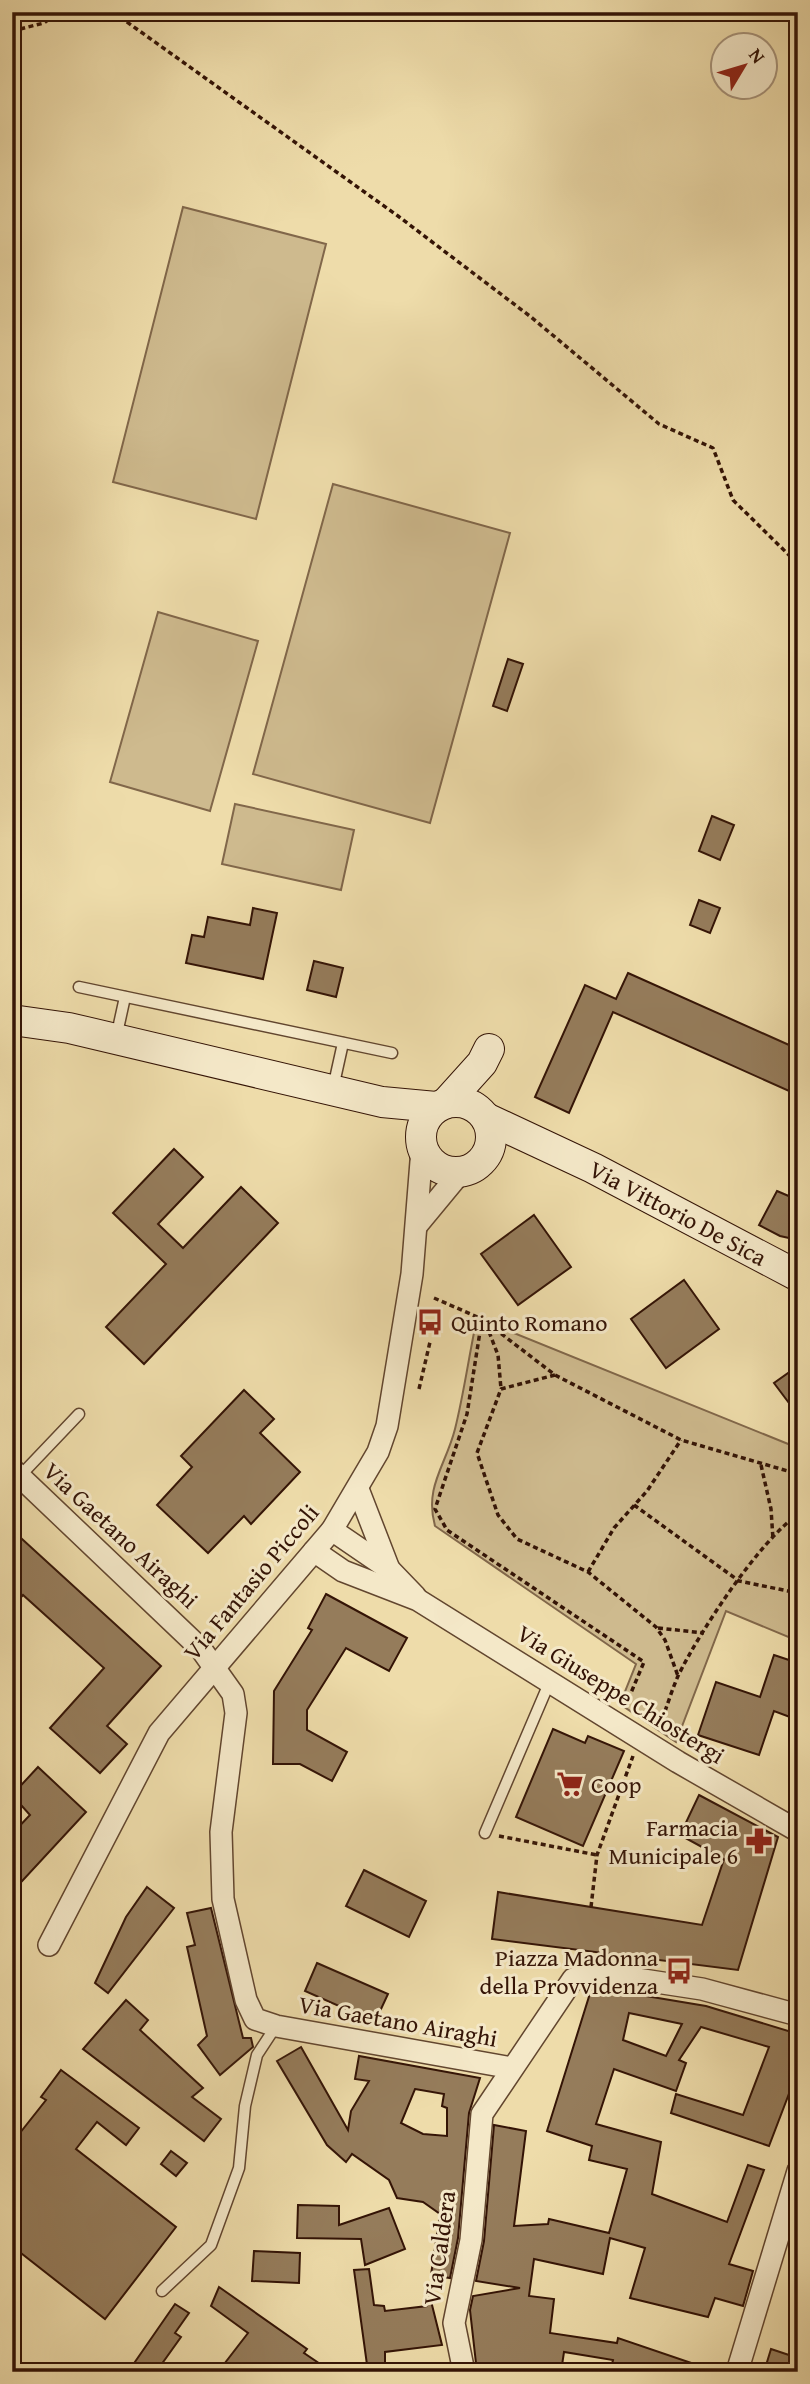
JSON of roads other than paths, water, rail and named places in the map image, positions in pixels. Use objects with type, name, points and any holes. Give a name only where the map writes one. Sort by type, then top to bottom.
[{"type":"street","name":"Via Vittorio De Sica","points":[[12,1020],[116,1038],[333,1088],[382,1102],[468,1104],[482,1114],[559,1151],[798,1276]]},
{"type":"street","points":[[417,1225],[460,1173],[482,1162],[488,1152],[491,1140],[482,1114],[485,1056],[441,1105],[427,1115],[421,1143]]},
{"type":"street","name":"Via Vittorio De Sica","points":[[382,1102],[421,1143],[437,1168],[460,1173]]},
{"type":"street","name":"Via Fantasio Piccoli","points":[[49,1945],[159,1733],[332,1530],[358,1489],[387,1426],[412,1274],[421,1143]]},
{"type":"street","name":"Via Vittorio De Sica","points":[[488,1152],[559,1151]]},
{"type":"street","name":"Via Gaetano Airaghi","points":[[16,1473],[183,1630],[214,1666],[233,1694],[236,1713],[221,1832],[223,1899],[247,2003],[256,2019],[276,2026],[512,2068]]},
{"type":"street","name":"Via Giuseppe Chiostergi","points":[[358,1489],[389,1569]]},
{"type":"street","name":"Via Giuseppe Chiostergi","points":[[332,1530],[389,1569],[418,1600]]},
{"type":"street","name":"Via Giuseppe Chiostergi","points":[[314,1551],[343,1571],[418,1600],[678,1762],[797,1828]]},
{"type":"street","name":"Via Caldera","points":[[464,2372],[454,2323],[471,2241],[482,2114],[573,1979],[591,1972],[729,1994],[798,2015]]},
{"type":"street","points":[[737,2372],[794,2193],[798,2171]]},
{"type":"lane","points":[[79,987],[392,1054]]},
{"type":"lane","points":[[116,1038],[125,997]]},
{"type":"lane","points":[[333,1088],[343,1043]]},
{"type":"lane","points":[[16,1473],[79,1414]]},
{"type":"lane","points":[[485,1833],[550,1681]]},
{"type":"lane","name":"Via Gaetano Airaghi","points":[[162,2291],[211,2245],[239,2168],[245,2106],[257,2055],[276,2026]]},
{"type":"place","name":"Quinto Romano","points":[[430,1322]]},
{"type":"place","name":"Coop","points":[[570,1784]]},
{"type":"place","name":"Farmacia Municipale 6","points":[[759,1841]]},
{"type":"place","name":"Piazza Madonna della Provvidenza","points":[[679,1971]]}]
